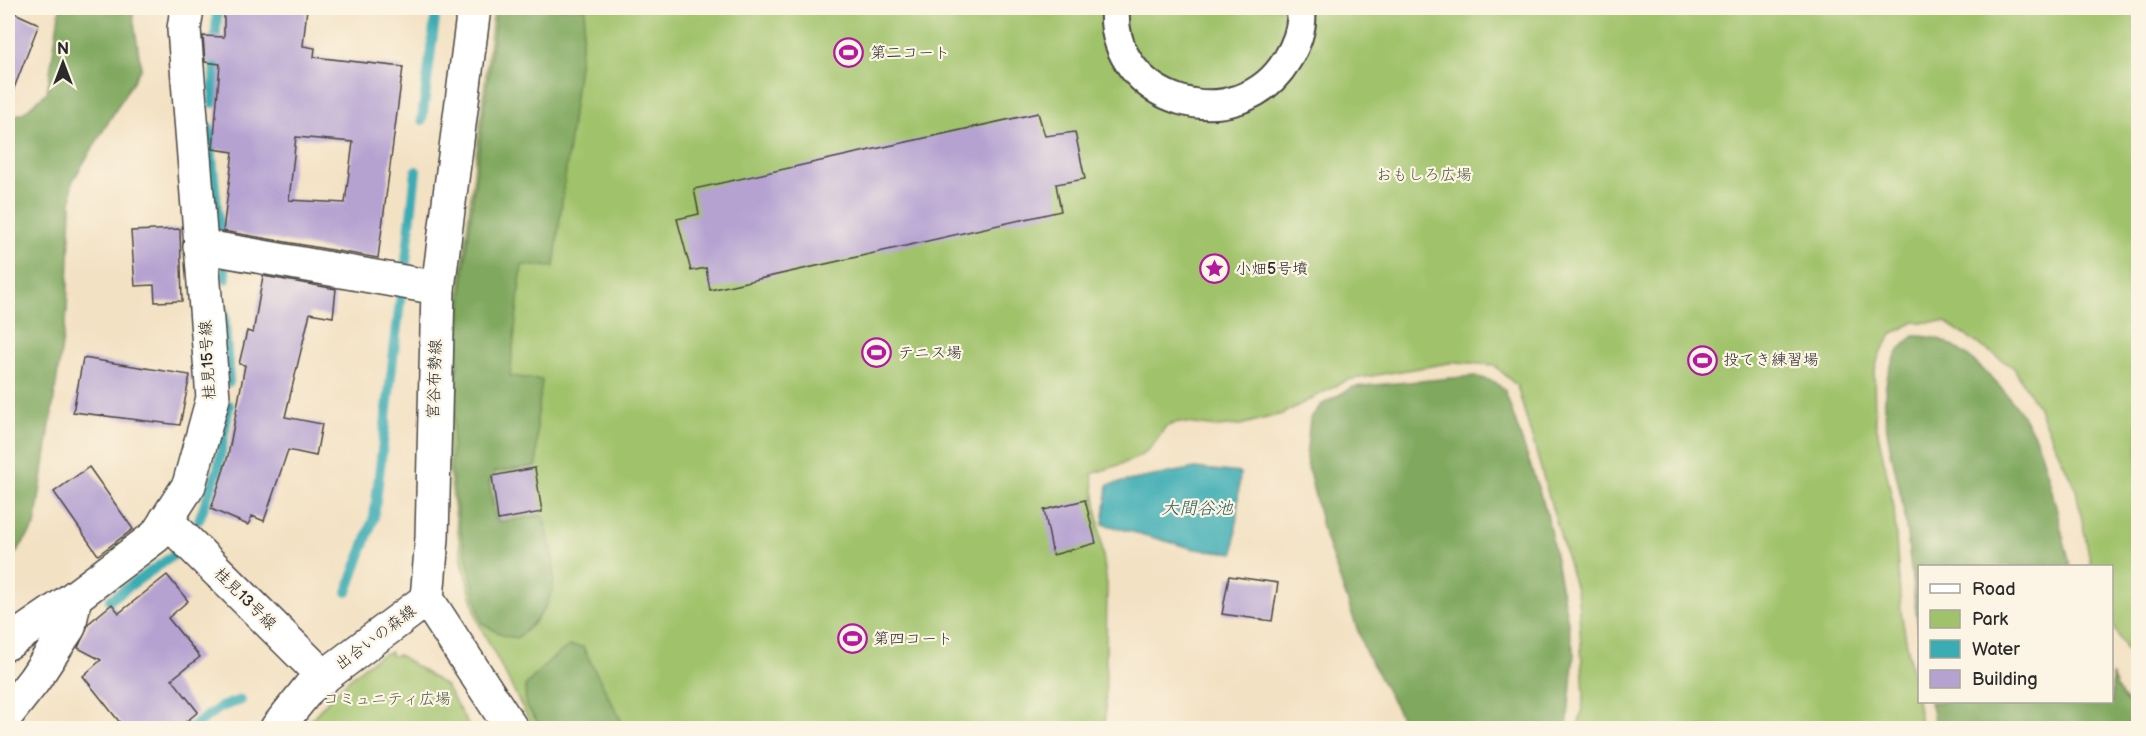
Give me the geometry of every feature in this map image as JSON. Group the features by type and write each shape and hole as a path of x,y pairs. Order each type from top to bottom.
{"street":[{"name":"桂見15号線","path":"8,643 75,597 156,536 189,485 213,398 184,29 187,8"},
{"name":"宮谷布勢線","path":"427,599 432,538 438,288 474,8"},
{"path":"1115,8 1114,20 1122,50 1140,76 1165,95 1194,104 1226,104 1255,93 1279,73 1295,46 1302,16 1301,8"},
{"path":"200,246 438,288"},
{"name":"桂見13号線","path":"166,520 324,677"},
{"path":"8,713 34,680 69,627 75,597"},
{"path":"427,599 511,729"},
{"name":"出合いの森線","path":"277,729 309,688 427,599"}],"green space":[{"path":"60,8 132,9 141,68 72,182 67,311 35,526 8,564 8,117 23,113 47,92"},
{"name":"おもしろ広場","path":"494,8 2138,8 2138,671 2113,627 2113,565 2091,565 2076,490 2037,406 2014,368 1945,322 1915,322 1893,333 1879,355 1874,373 1875,419 1894,507 1901,612 1922,728 1578,728 1584,697 1578,597 1517,386 1494,365 1455,362 1347,380 1282,414 1240,425 1217,427 1178,422 1165,427 1151,447 1135,459 1092,474 1107,585 1105,728 533,728 478,622 463,565 448,466 449,393"},
{"path":"497,8 586,8 554,267 522,265 510,376 542,380 537,419 537,466 494,472 489,483 496,519 501,522 543,515 552,552 554,582 550,596 544,610 517,638 504,636 482,623 460,528 451,467 464,272"},
{"path":"1914,336 1941,340 1970,358 2012,401 2033,432 2039,447 2071,565 1918,565 1918,626 1904,512 1886,419 1885,395 1889,372 1898,352"},
{"path":"1475,376 1495,382 1505,391 1547,514 1574,653 1567,728 1407,728 1365,651 1323,531 1306,458 1310,419 1321,405 1353,387"},
{"path":"569,646 583,647 625,728 542,728 526,706 525,686 550,660"},
{"name":"コミュニティ広場","path":"391,652 391,656 399,655 446,686 470,728 303,728 356,673 380,656"},
{"path":"2113,677 2121,696 2138,713 2138,728 1936,728 1930,703 2113,703"}],"water":[{"name":"大間谷池","path":"1195,468 1240,473 1234,553 1195,549 1103,524 1108,485"}],"building":[{"path":"224,8 307,8 303,46 315,48 314,57 403,67 378,258 223,231 233,152 213,149 220,64 205,62 203,36 224,37","holes":["296,137 353,142 345,203 289,200"]},
{"path":"8,10 39,24 9,101 8,101"},
{"path":"1038,113 1045,136 1075,132 1085,179 1056,184 1061,211 710,290 706,268 691,271 677,219 699,214 694,189"},
{"path":"180,229 182,301 155,302 154,285 135,286 131,231"},
{"path":"263,276 336,289 333,317 310,313 285,417 322,424 316,456 288,450 264,521 252,516 248,525 211,509 228,456 245,365 239,364 247,331 253,333"},
{"path":"83,358 190,375 180,425 73,412"},
{"path":"89,467 133,529 98,555 54,492"},
{"path":"535,468 542,512 498,520 492,476"},
{"path":"1085,500 1096,543 1053,555 1044,510"},
{"path":"167,575 188,601 168,618 200,657 172,679 198,712 177,729 125,729 83,676 101,660 78,648 89,623 112,604 119,613"},
{"path":"1229,576 1278,583 1272,621 1222,614"}],"waterway":[{"path":"213,103 217,8"},
{"path":"422,120 435,19"},
{"path":"209,128 219,230"},
{"path":"405,270 416,171"},
{"path":"223,258 226,279"},
{"path":"347,592 374,517 402,285"},
{"path":"224,310 229,382"},
{"path":"199,520 218,469 229,405"},
{"path":"110,600 174,555"},
{"path":"190,728 221,707 241,700"}],"place":[{"name":"第二コート","path":"849,53"},
{"name":"小畑5号墳","path":"1214,269"},
{"name":"テニス場","path":"877,353"},
{"name":"投てき練習場","path":"1702,360"},
{"name":"第四コート","path":"852,639"}]}
